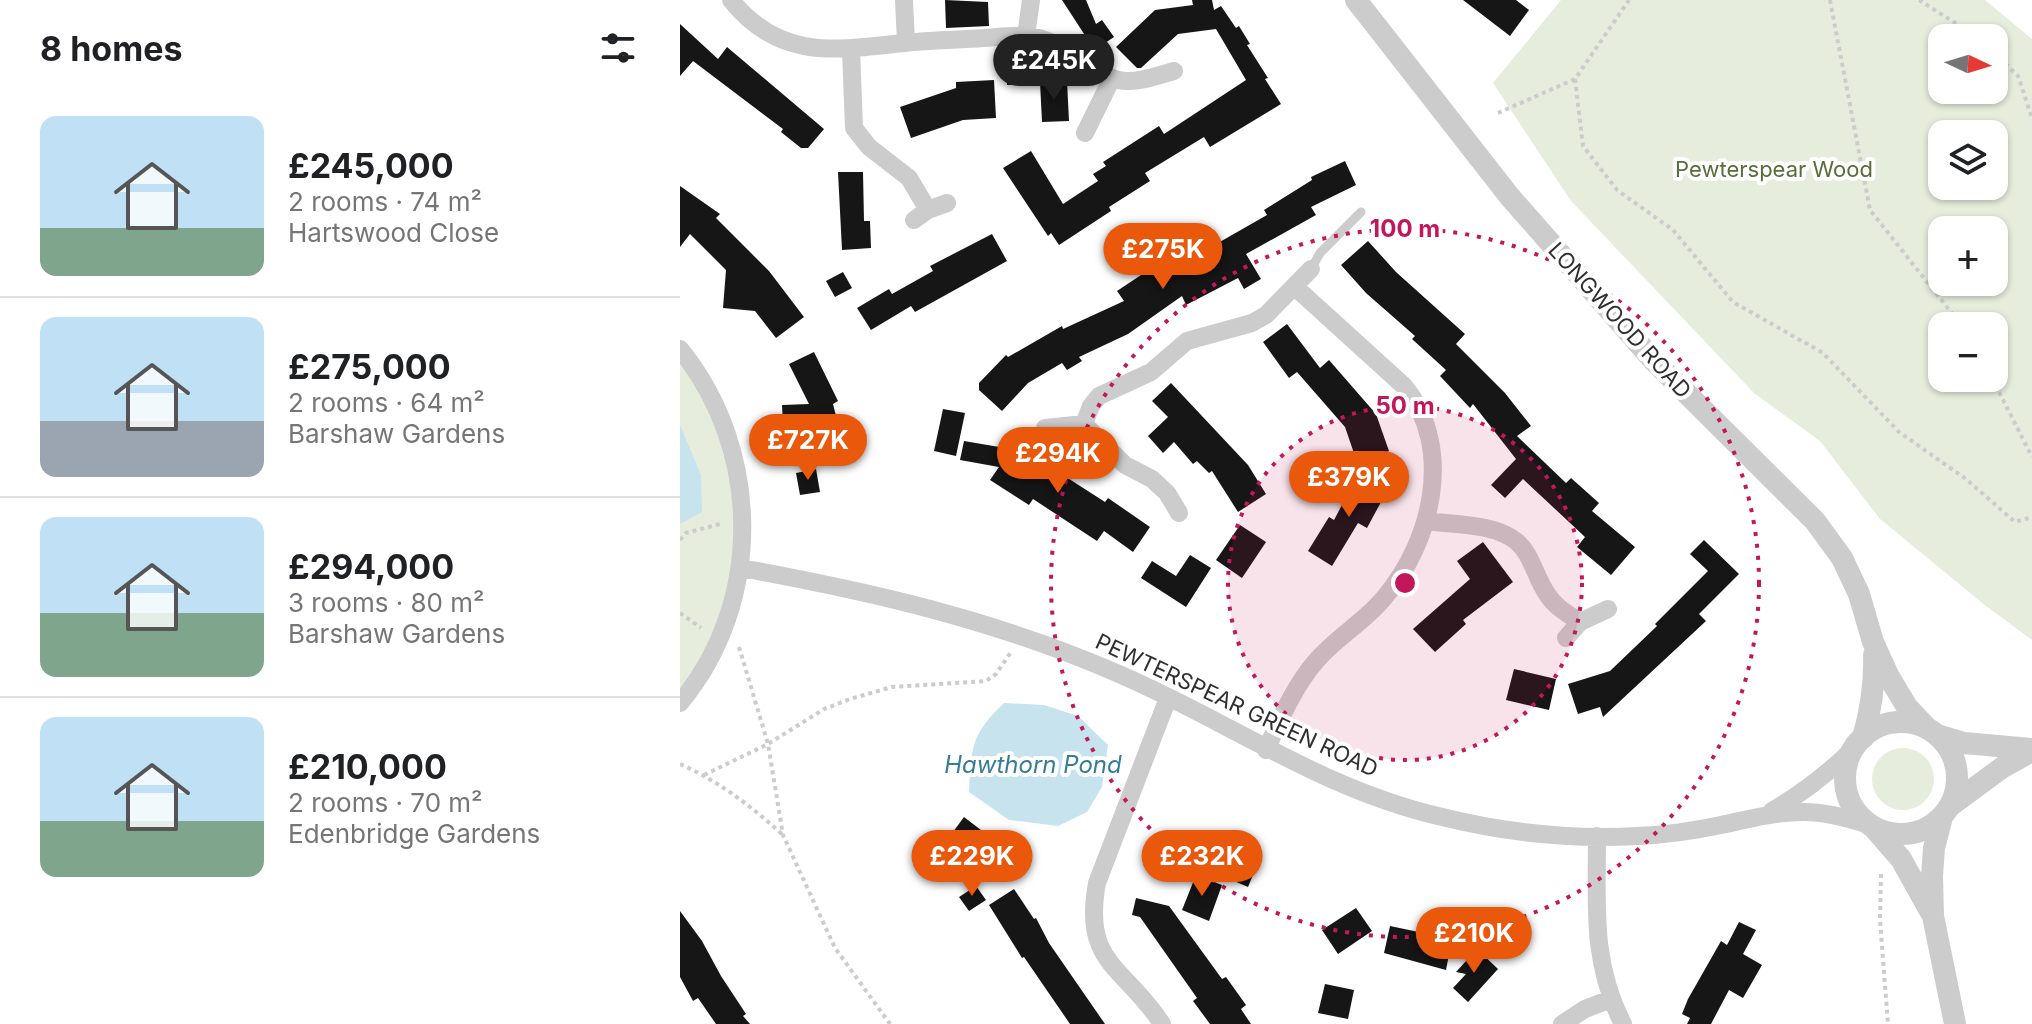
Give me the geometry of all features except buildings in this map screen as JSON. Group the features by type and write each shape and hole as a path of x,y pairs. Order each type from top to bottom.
{"street":[{"path":"731,0 758,27 785,41 825,49 851,50 906,43 1026,36 1058,45 1112,78 1126,82 1174,71"},
{"path":"904,0 906,43"},
{"path":"1026,36 1031,0"},
{"name":"LONGWOOD ROAD","path":"1356,0 1510,197 1614,317 1815,521 1842,558 1859,594 1873,642 1889,677 1907,707 1932,732"},
{"path":"851,50 854,128 869,147 909,178 921,215 947,203"},
{"path":"1085,133 1112,78"},
{"path":"1084,424 1099,396 1151,372 1187,341 1252,323 1266,315 1311,269"},
{"path":"1266,750 1291,696 1317,659 1361,621 1397,583 1418,544 1426,521 1433,473 1427,426 1417,401 1295,287"},
{"path":"680,349 708,389 732,446 743,521 741,568 719,637 697,680 680,703"},
{"path":"1045,428 1084,424"},
{"path":"1084,424 1125,465 1152,479 1167,493 1179,516"},
{"path":"1426,521 1486,529 1514,540 1524,550 1548,597 1580,622"},
{"name":"PEWTERSPEAR GREEN ROAD","path":"741,568 848,587 932,608 1023,637 1122,675 1336,783 1392,804 1440,817 1497,828 1597,836 1683,832 1766,814 1822,813 1839,815 1871,826"},
{"path":"1566,638 1580,622 1608,609"},
{"name":"LONGWOOD ROAD","path":"1859,742 1871,711 1875,679 1873,642"},
{"path":"1162,1024 1139,992 1111,966 1101,951 1095,934 1094,899 1097,883 1168,698"},
{"path":"1933,916 1901,859 1858,814 1849,797 1845,777 1849,758 1859,742 1877,728 1893,723 1911,723 1964,743 2032,750"},
{"path":"1932,732 1946,744 1958,775 1956,792 1934,848 1932,876 1933,916 1955,1024"},
{"name":"PEWTERSPEAR GREEN ROAD","path":"1766,814 1829,774 1859,742"},
{"path":"1871,826 1900,835 1917,832 2003,767 2032,750"},
{"path":"1597,836 1601,967 1623,1024"},
{"path":"1562,1024 1585,1009 1611,999"}],"lane":[{"path":"1311,269 1320,253 1361,212"}],"path":[{"path":"1498,113 1575,79 1629,0"},
{"path":"1830,0 1870,210 1951,312"},
{"path":"1919,0 1957,24"},
{"path":"2008,66 2018,76 2032,118"},
{"path":"1575,79 1583,146 1617,190 1673,230 1733,302 1823,353 1899,432 1966,479 2015,522 2032,517"},
{"path":"1999,392 2032,457"},
{"path":"680,540 686,533 725,523"},
{"path":"680,613 703,630"},
{"path":"704,775 768,744 824,709 864,694 905,685 986,681 996,674 1023,637"},
{"path":"739,647 768,744 783,835 835,948 890,1024"},
{"path":"680,764 704,775 746,802 783,835"},
{"path":"1881,874 1880,920 1888,1024"}],"green space":[{"name":"Pewterspear Wood","path":"1561,0 1985,0 2032,39 2032,640 1880,519 1820,441 1754,393 1571,201 1493,83"},
{"path":"680,355 709,400 739,495 742,569 680,703"},
{"path":"1903,748 1915,750 1925,757 1932,767 1932,791 1925,801 1915,808 1903,810 1891,808 1881,801 1874,791 1872,779 1874,767 1881,757 1891,750"}],"water":[{"path":"680,425 701,475 702,512 680,524"},
{"name":"Hawthorn Pond","path":"1004,703 1044,705 1078,716 1108,745 1102,787 1087,812 1058,826 1009,820 969,792 975,743 985,724"}]}
